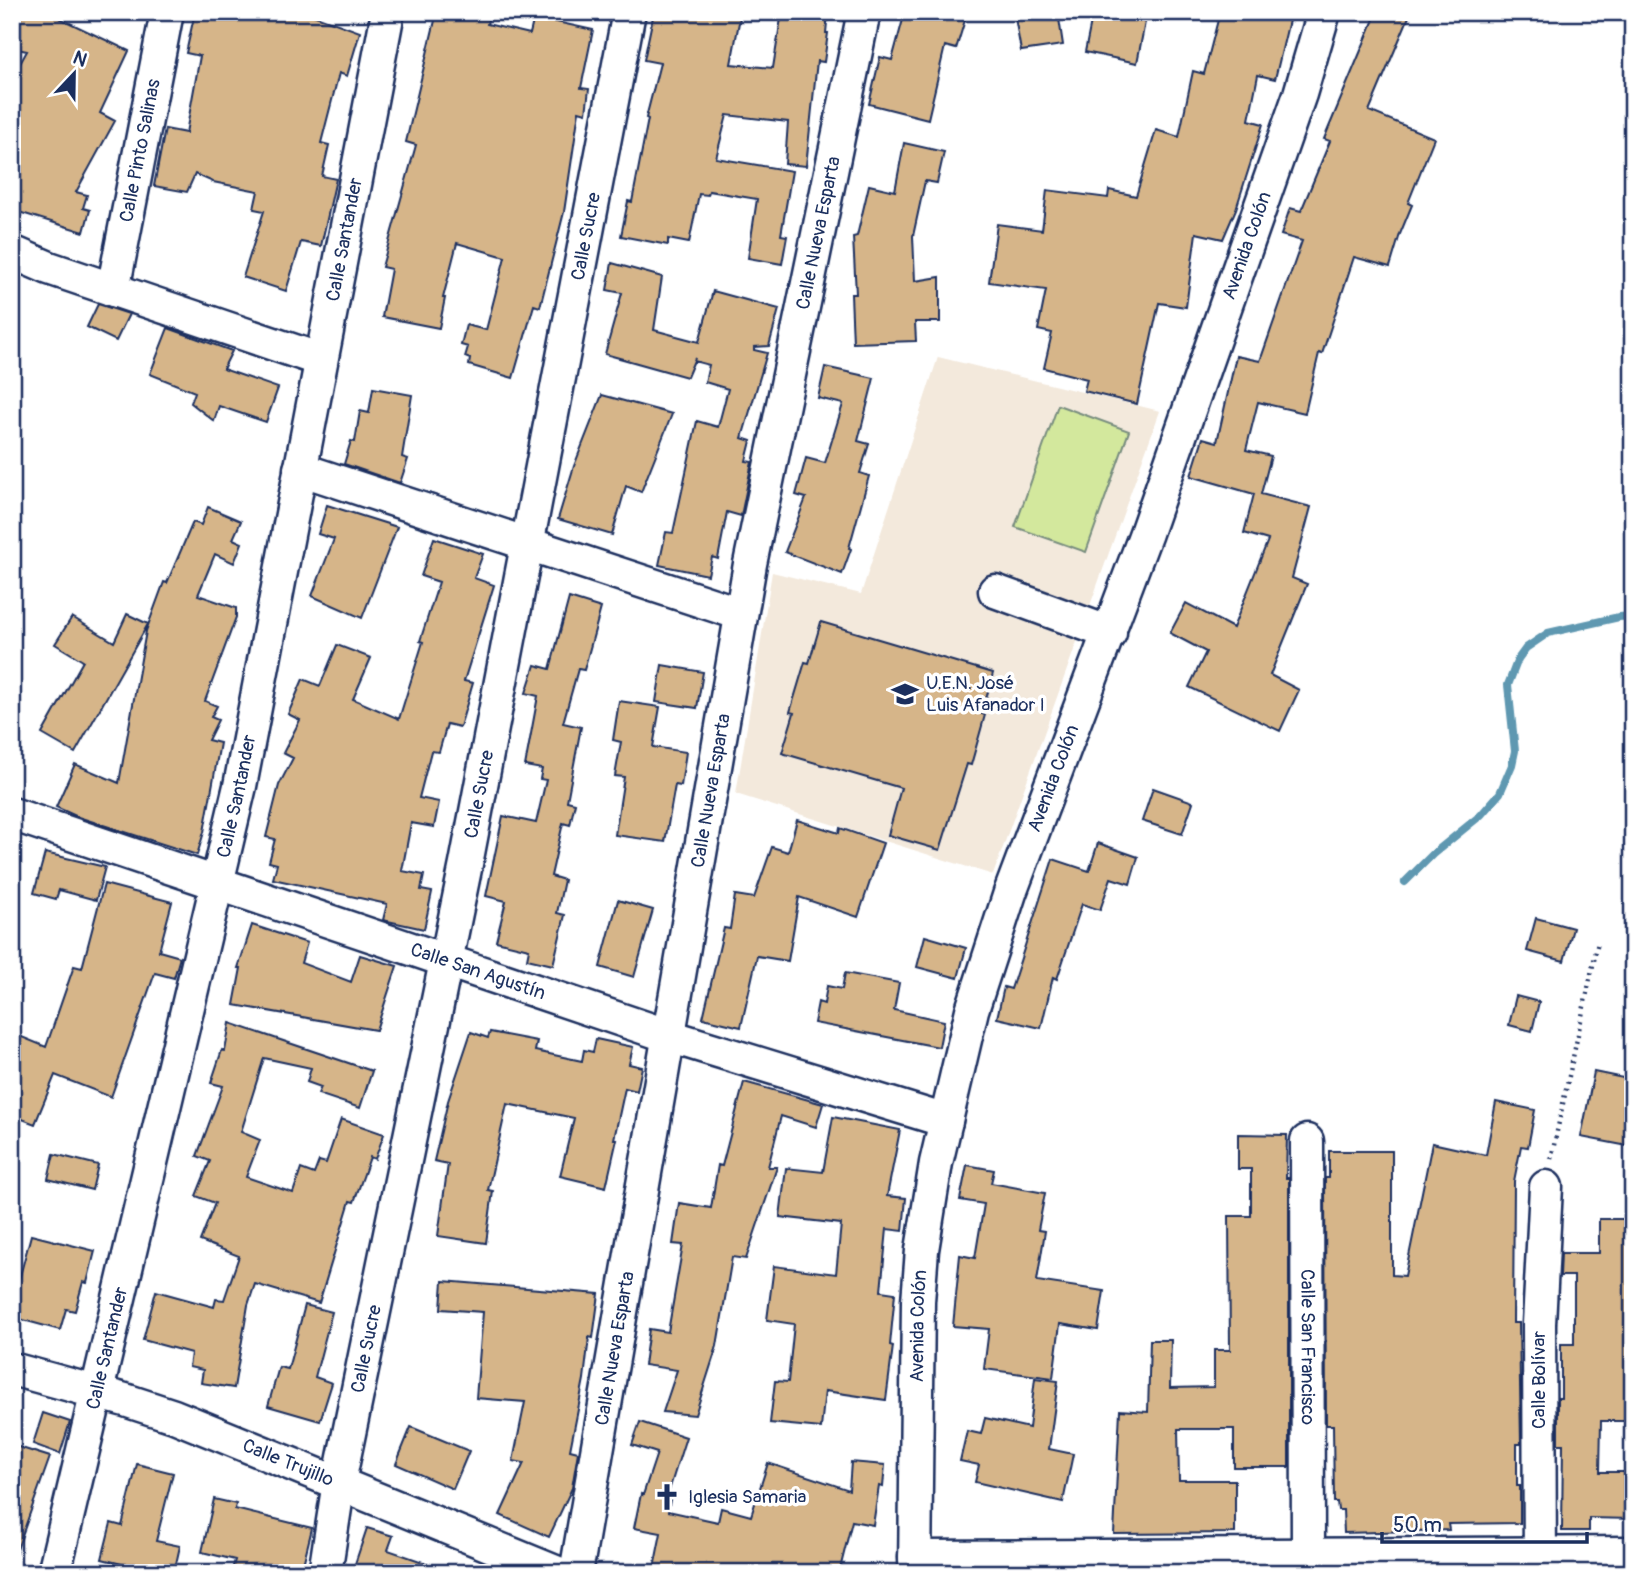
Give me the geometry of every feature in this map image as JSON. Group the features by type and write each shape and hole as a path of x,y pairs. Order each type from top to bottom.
{"street":[{"name":"Calle Pinto Salinas","path":"113,290 167,12"},
{"name":"Calle Santander","path":"54,1573 240,786 388,12"},
{"name":"Calle Sucre","path":"325,1573 339,1482 446,961 629,12"},
{"name":"Calle Nueva Esparta","path":"576,1573 741,614 864,12"},
{"name":"Avenida Colón","path":"915,1565 918,1301 922,1250 936,1163 972,1010 990,949 1110,633 1300,94 1324,12"},
{"path":"12,252 49,268 321,360"},
{"path":"300,469 741,614"},
{"path":"995,591 1110,633"},
{"name":"Calle San Agustín","path":"12,814 669,1035 946,1121"},
{"name":"Calle San Francisco","path":"1307,1142 1308,1555"},
{"name":"Calle Bolívar","path":"1541,1563 1539,1324 1546,1187"},
{"path":"12,1396 25,1373"},
{"name":"Calle Trujillo","path":"25,1373 174,1416 558,1573"},
{"path":"915,1565 1237,1564 1308,1555 1541,1563 1633,1553"}],"path":[{"path":"1546,1187 1598,942"}],"shaded area":[{"name":"U.E.N. José Luis Afanador I","path":"938,357 1160,411 993,875 736,794 772,572 861,594"}],"green space":[{"path":"1058,405 1129,431 1086,552 1015,527"}],"building":[{"path":"12,12 47,12 129,51 100,113 115,121 76,192 87,195 83,208 90,210 84,232 12,210 12,78 27,51 12,48"},
{"path":"195,12 305,12 360,32 347,76 339,73 321,143 329,145 322,176 336,179 321,246 301,242 286,291 243,277 264,211 254,209 258,191 213,182 195,174 187,192 154,186 165,129 186,133 200,56 186,53"},
{"path":"437,12 490,12 487,24 530,34 534,17 593,30 581,88 589,89 586,113 579,111 564,212 540,307 534,305 513,378 469,365 470,359 465,357 468,347 461,345 466,325 486,330 505,257 457,243 443,298 439,328 382,317 391,269 382,267 416,145 406,142"},
{"path":"654,12 741,12 731,64 773,68 782,12 828,12 824,62 817,61 806,166 785,164 788,122 727,115 716,158 792,171 781,235 787,236 782,264 748,258 757,199 709,191 708,195 699,194 689,243 668,239 668,245 621,236 628,201 632,202 648,119 646,118 660,63 644,60"},
{"path":"905,12 938,12 965,20 956,49 945,46 928,119 869,104 880,57 892,60"},
{"path":"1014,12 1058,12 1063,45 1021,51"},
{"path":"1093,12 1147,12 1137,63 1085,52"},
{"path":"1220,12 1291,12 1275,79 1258,75 1249,120 1263,124 1236,209 1223,239 1196,233 1186,307 1159,303 1137,404 1084,391 1087,379 1044,368 1052,333 1038,330 1046,290 989,282 997,224 1042,230 1047,190 1108,198 1109,190 1136,196 1156,130 1179,137 1193,71 1204,74"},
{"path":"1377,12 1411,12 1369,111 1434,138 1408,203 1412,205 1390,267 1354,257 1322,354 1319,353 1305,413 1258,402 1246,450 1271,456 1261,494 1311,507 1292,578 1307,584 1270,675 1299,690 1280,731 1189,687 1206,652 1170,633 1186,603 1233,628 1268,540 1244,533 1254,494 1191,476 1203,438 1217,442 1236,356 1260,361 1302,241 1281,235 1290,208 1301,211 1330,141 1324,139"},
{"path":"904,143 944,152 937,183 925,181 913,236 915,281 940,277 940,322 915,322 916,341 853,343 851,294 856,294 853,237 857,236 869,185 895,191"},
{"path":"612,263 662,277 654,330 699,342 713,291 779,309 769,346 754,347 754,350 767,353 742,438 751,441 746,461 752,462 741,516 727,512 718,559 712,557 708,575 659,565 666,532 673,533 697,421 718,427 728,389 705,382 709,365 694,361 695,358 687,377 605,354 622,293 607,290"},
{"path":"98,304 129,314 116,341 87,327"},
{"path":"168,328 232,351 223,369 278,388 266,422 219,406 214,421 191,403 195,392 150,374"},
{"path":"825,367 874,378 858,441 869,444 860,473 869,476 842,574 785,552 806,498 796,495 806,458 825,463 843,404 818,398"},
{"path":"373,388 412,395 402,457 408,459 400,483 344,464 351,441 355,442 360,411 369,413"},
{"path":"602,395 672,414 641,492 626,486 612,535 558,519 574,466"},
{"path":"327,505 397,527 362,618 312,596 334,539 318,534"},
{"path":"208,507 241,521 233,539 242,543 234,563 215,554 198,595 236,608 236,617 205,701 217,706 211,717 218,720 208,740 220,743 204,832 197,855 78,817 56,807 75,764 119,783 146,631 164,582 167,583 193,522 201,525"},
{"path":"434,538 483,554 474,578 494,585 464,681 473,683 460,727 447,724 439,752 431,751 419,798 439,802 434,827 411,823 402,871 424,875 421,890 432,892 424,929 383,920 387,904 273,879 277,864 269,862 275,839 266,837 279,785 293,758 283,753 300,720 288,714 303,679 320,686 337,645 371,658 353,699 399,719 439,582 421,576"},
{"path":"569,598 601,608 584,670 578,669 563,723 581,727 567,801 575,803 570,825 563,823 551,876 564,880 557,913 565,915 553,965 527,959 529,949 496,941 506,901 486,896 503,816 536,823 546,780 540,779 542,769 525,766 538,696 526,693 535,665 550,669"},
{"path":"127,614 148,624 75,753 42,734 83,661 55,644 72,617 114,642"},
{"path":"821,622 993,673 971,765 967,764 940,850 888,835 901,788 782,753 794,713 790,712 805,662 809,663"},
{"path":"662,665 703,672 697,708 656,702"},
{"path":"619,701 660,707 653,747 686,752 681,786 675,785 665,842 615,835 624,777 615,776 621,742 613,740"},
{"path":"1153,788 1193,802 1182,834 1142,821"},
{"path":"797,820 839,833 840,828 883,843 858,917 799,897 788,961 757,956 741,1027 703,1018 724,928 730,929 735,895 754,898 772,847 788,852"},
{"path":"1098,843 1138,857 1130,884 1111,878 1100,910 1082,904 1057,979 1053,977 1041,1028 997,1018 1004,987 1011,989 1053,859 1089,871"},
{"path":"45,853 105,867 96,900 59,890 56,899 34,893"},
{"path":"104,884 172,902 159,951 180,957 174,978 155,973 111,1097 55,1075 35,1124 12,1115 12,1047 17,1035 46,1047 74,966 82,968"},
{"path":"618,900 653,910 634,977 600,967"},
{"path":"1536,918 1573,928 1564,961 1527,951"},
{"path":"252,925 307,943 301,963 351,982 360,955 397,966 376,1030 234,1005 241,968 238,968"},
{"path":"925,936 966,948 958,978 917,967"},
{"path":"845,973 899,983 894,1010 944,1021 939,1047 814,1023 818,1002 824,1004 827,986 842,989"},
{"path":"1516,996 1539,1002 1532,1031 1509,1025"},
{"path":"230,1023 372,1071 360,1108 318,1094 321,1087 307,1082 311,1068 264,1058 241,1132 260,1140 246,1177 293,1193 301,1169 314,1174 319,1161 326,1163 341,1119 384,1134 375,1159 370,1157 354,1202 350,1201 319,1303 255,1284 248,1305 234,1388 201,1383 203,1370 189,1367 191,1353 143,1340 156,1291 214,1307 216,1299 224,1300 239,1256 200,1241 215,1203 196,1196 210,1161 197,1156 223,1086 211,1083 222,1050 225,1051"},
{"path":"471,1032 488,1038 490,1032 537,1041 535,1051 582,1061 584,1050 593,1052 596,1039 633,1047 629,1064 642,1067 637,1091 625,1088 606,1187 560,1176 574,1118 507,1104 488,1190 493,1191 486,1243 438,1236 448,1164 434,1161 448,1101"},
{"path":"1594,1072 1633,1080 1627,1123 1633,1124 1633,1147 1581,1137"},
{"path":"744,1082 823,1104 816,1127 781,1116 768,1167 777,1167 746,1259 732,1257 717,1346 695,1415 663,1412 677,1370 644,1365 649,1329 668,1332 683,1245 673,1244 679,1203 711,1208 718,1165 722,1166"},
{"path":"1496,1102 1535,1110 1528,1147 1521,1146 1514,1181 1513,1323 1519,1323 1521,1444 1517,1444 1517,1486 1520,1486 1520,1523 1448,1524 1449,1530 1344,1533 1343,1510 1338,1510 1337,1502 1334,1502 1333,1425 1326,1425 1325,1178 1329,1178 1329,1151 1392,1151 1392,1275 1405,1276 1432,1143 1486,1155"},
{"path":"833,1117 900,1130 887,1196 906,1198 903,1231 887,1229 881,1291 895,1293 890,1345 893,1346 886,1400 825,1391 821,1428 770,1423 775,1381 788,1382 794,1324 767,1320 774,1266 836,1274 841,1224 780,1217 786,1168 823,1172"},
{"path":"1238,1134 1287,1135 1289,1467 1234,1467 1234,1429 1178,1429 1179,1480 1235,1480 1235,1533 1114,1534 1120,1410 1148,1412 1150,1340 1171,1340 1170,1388 1214,1387 1214,1350 1230,1350 1229,1216 1251,1216 1251,1169 1238,1169"},
{"path":"54,1154 98,1165 92,1190 48,1179"},
{"path":"967,1165 994,1170 991,1183 1045,1193 1038,1230 1045,1231 1037,1281 1104,1291 1098,1330 1060,1324 1053,1378 984,1369 989,1329 953,1326 960,1255 975,1258 984,1204 960,1200"},
{"path":"1599,1219 1633,1219 1633,1421 1601,1421 1600,1472 1633,1472 1633,1519 1589,1518 1589,1531 1562,1531 1563,1444 1558,1444 1558,1398 1561,1398 1561,1344 1574,1344 1574,1276 1560,1276 1561,1253 1599,1253"},
{"path":"31,1235 95,1251 87,1283 83,1282 75,1311 66,1309 60,1330 12,1317 12,1286 17,1287"},
{"path":"443,1281 599,1294 593,1338 589,1337 570,1450 578,1452 572,1488 549,1537 500,1515 524,1463 513,1461 525,1402 476,1398 483,1312 441,1309"},
{"path":"305,1305 332,1312 315,1377 332,1383 320,1421 268,1406 279,1367 288,1369"},
{"path":"1035,1378 1058,1381 1049,1449 1073,1454 1063,1502 975,1482 979,1465 960,1461 967,1431 981,1434 985,1418 1029,1428"},
{"path":"43,1413 70,1422 60,1454 33,1444"},
{"path":"640,1422 686,1437 666,1500 670,1500 668,1511 718,1522 721,1508 751,1516 768,1463 849,1490 851,1462 885,1465 883,1487 879,1486 873,1525 852,1521 839,1573 759,1573 740,1568 738,1573 673,1573 654,1568 661,1533 634,1528 641,1494 643,1495 657,1453 632,1445"},
{"path":"411,1427 469,1451 453,1489 396,1464"},
{"path":"12,1445 50,1457 14,1558 12,1558"},
{"path":"137,1464 173,1473 156,1541 180,1546 174,1573 157,1573 102,1559 111,1523 122,1526"},
{"path":"214,1499 236,1504 235,1509 312,1528 301,1573 231,1573 235,1560 202,1552"},
{"path":"367,1528 393,1536 388,1550 443,1569 442,1573 352,1573"}],"waterway":[{"path":"1405,882 1433,854 1481,815 1500,793 1515,751 1508,685 1518,659 1526,648 1548,633 1633,616"}],"place":[{"name":"U.E.N. José Luis Afanador I","path":"905,694"},
{"name":"Iglesia Samaria","path":"667,1497"}]}
